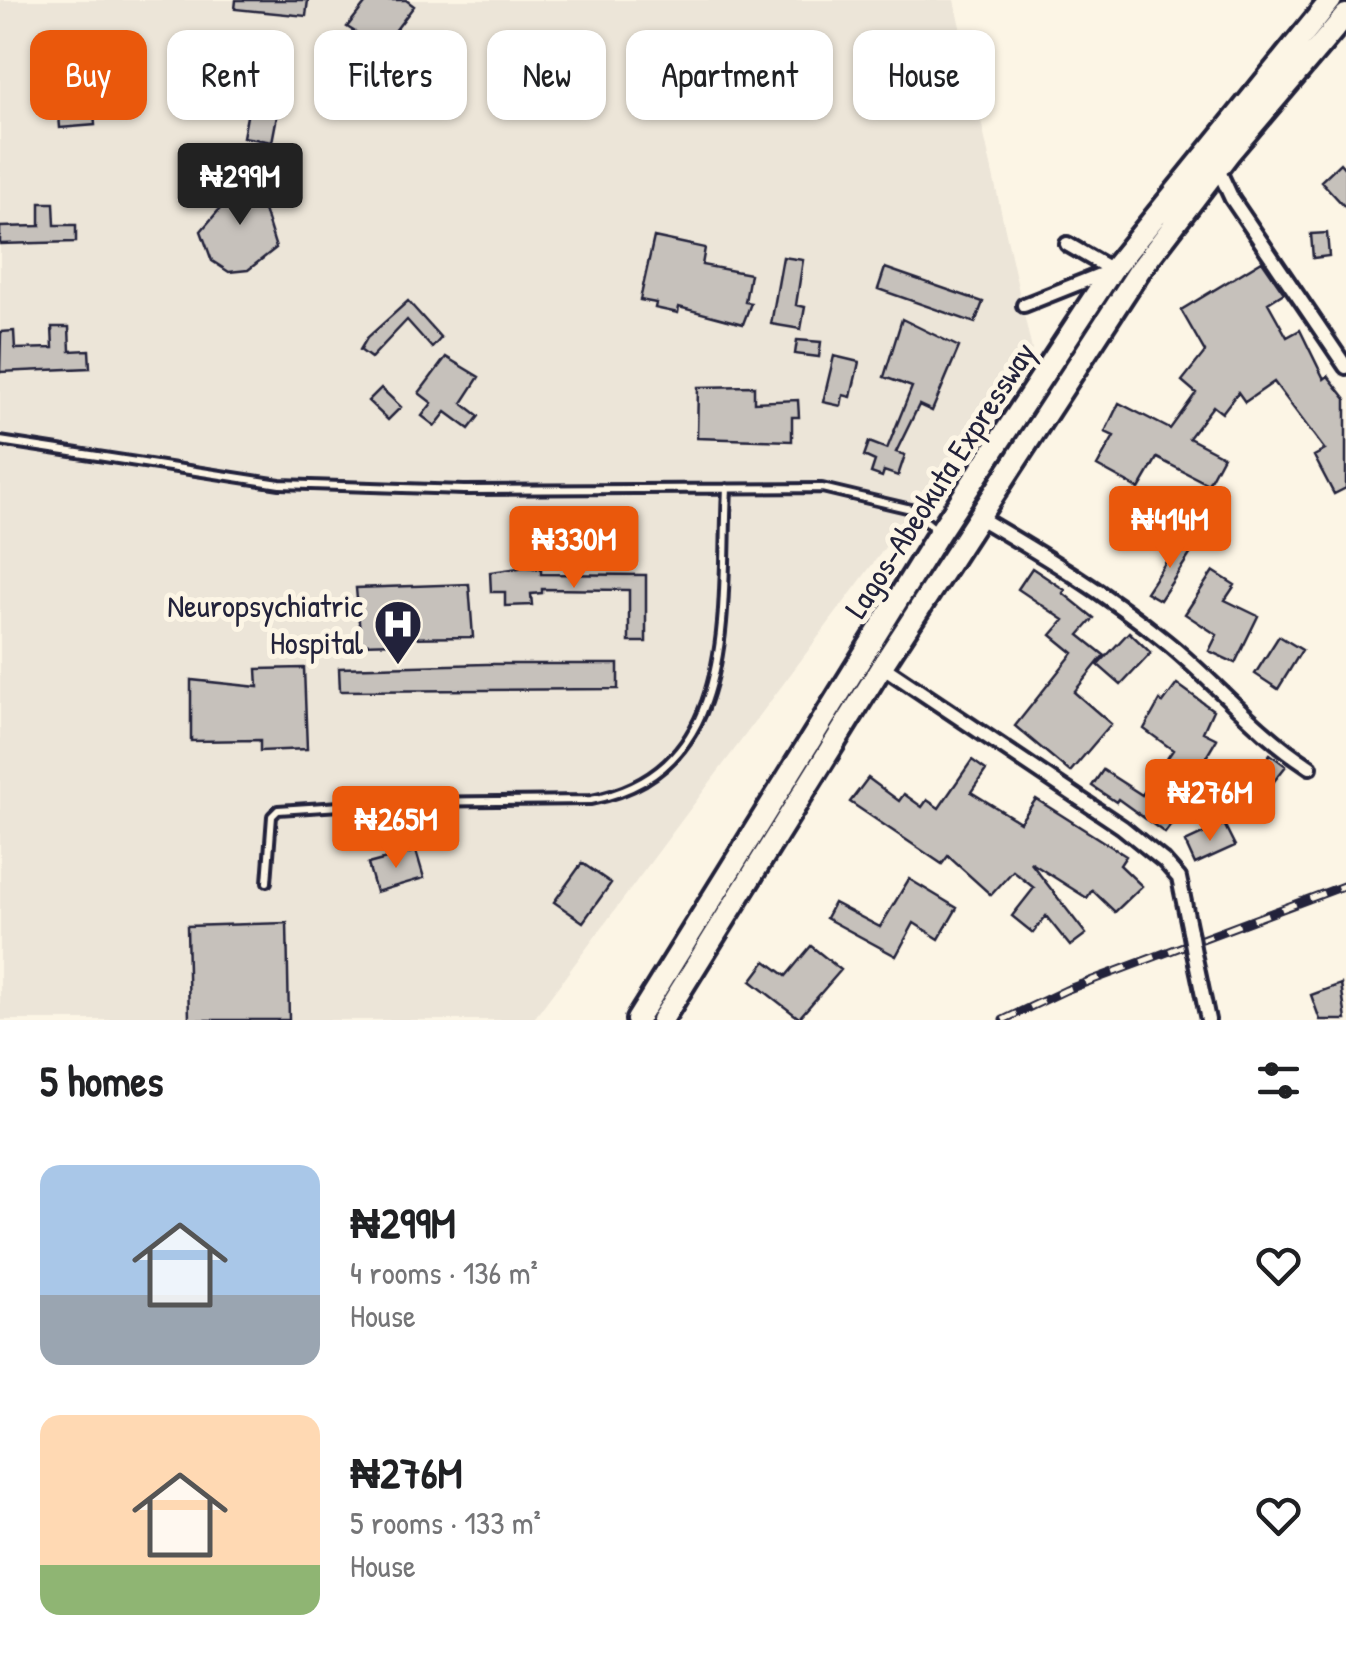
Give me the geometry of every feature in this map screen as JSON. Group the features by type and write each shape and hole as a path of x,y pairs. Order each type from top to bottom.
{"highway":[{"name":"Lagos-Abeokuta Expressway","path":"637,1020 939,532 1112,270 1331,0"},
{"name":"Lagos-Abeokuta Expressway","path":"662,1020 882,666 1139,271 1218,168 1346,15"}],"street":[{"path":"1218,168 1232,199 1346,366"},
{"path":"1068,244 1112,270"},
{"path":"1024,306 1112,270"},
{"path":"978,517 1110,598 1167,643 1268,740 1310,767"},
{"path":"882,666 1122,827 1164,861 1179,878 1208,1020"}],"lane":[{"path":"0,441 280,484 464,490 822,488 910,509 939,532"},
{"path":"266,882 272,816 278,810 403,802 591,800 619,794 651,778 675,758 697,729 714,678 727,488"}],"shaded area":[{"name":"Neuropsychiatric Hospital","path":"0,0 954,0 961,30 853,30 853,120 981,120 1032,350 533,1020 0,1020"}],"building":[{"path":"236,0 308,0 306,16 235,9"},
{"path":"368,0 406,0 414,6 396,30 347,27"},
{"path":"59,120 95,120 95,125 60,128"},
{"path":"246,120 276,120 272,142 243,137"},
{"path":"1340,163 1346,170 1346,208 1321,181"},
{"path":"230,171 238,192 259,194 273,182 281,192 264,210 276,248 248,270 229,272 212,261 201,231 224,204 220,176"},
{"path":"40,203 54,203 55,225 76,225 76,242 0,244 0,227 40,226"},
{"path":"1327,233 1329,256 1313,258 1311,234"},
{"path":"654,237 705,248 702,265 750,274 745,302 751,303 743,324 679,307 678,313 655,308 656,303 640,300"},
{"path":"783,257 803,260 796,305 805,307 801,329 771,324"},
{"path":"1262,261 1284,293 1268,303 1287,337 1300,330 1324,379 1328,376 1346,399 1346,488 1334,494 1314,456 1325,450 1274,382 1245,402 1238,392 1222,413 1213,406 1189,438 1223,456 1208,484 1157,458 1139,489 1097,466 1114,436 1105,432 1119,403 1170,429 1196,393 1182,381 1205,352 1181,310"},
{"path":"885,268 983,302 975,323 878,289"},
{"path":"408,301 441,338 432,348 407,320 371,358 360,350 367,338"},
{"path":"902,319 959,347 932,411 919,405 896,452 905,455 898,476 884,471 882,477 871,473 875,461 864,456 869,442 887,449 912,387 884,377"},
{"path":"52,327 69,327 70,351 89,350 90,368 0,372 1,332 14,331 15,349 53,348"},
{"path":"797,340 821,342 819,357 795,354"},
{"path":"834,356 859,362 851,397 843,395 841,406 823,402"},
{"path":"446,357 479,377 462,403 479,416 469,429 446,412 435,426 422,416 432,403 419,393"},
{"path":"754,386 754,402 798,400 799,417 792,417 792,441 697,438 698,387"},
{"path":"381,388 401,407 388,420 368,401"},
{"path":"1179,542 1193,550 1160,600 1146,592"},
{"path":"1032,568 1065,590 1063,593 1094,618 1079,635 1104,655 1074,692 1111,724 1070,772 1015,726 1073,653 1051,635 1064,620 1018,589"},
{"path":"541,569 541,574 646,575 646,642 629,642 629,590 542,589 542,593 531,594 532,605 505,606 505,592 491,592 490,572"},
{"path":"1213,571 1235,585 1225,600 1258,616 1235,663 1209,651 1217,635 1185,614"},
{"path":"469,584 473,637 398,638 398,643 361,644 356,588"},
{"path":"1129,632 1151,653 1121,685 1098,665"},
{"path":"1279,636 1302,650 1278,689 1255,674"},
{"path":"618,664 618,689 340,691 339,668"},
{"path":"304,668 307,749 260,751 260,740 191,741 191,680 258,687 257,669"},
{"path":"1177,684 1213,710 1203,732 1217,739 1190,784 1194,786 1183,801 1186,804 1165,833 1118,799 1116,802 1092,786 1103,770 1142,795 1173,750 1144,729 1160,700 1163,703"},
{"path":"1270,754 1286,766 1256,804 1240,792"},
{"path":"972,760 986,770 971,792 1020,822 1036,799 1126,856 1120,865 1142,886 1115,912 1092,890 1087,898 1030,862 1086,934 1070,946 1046,916 1033,933 1012,916 1034,888 1013,871 991,895 948,856 942,864 850,802 868,778 899,801 904,794 922,807 927,800 939,808"},
{"path":"1224,824 1235,846 1195,864 1185,842"},
{"path":"416,851 424,878 376,892 368,864"},
{"path":"582,863 611,883 583,922 554,902"},
{"path":"909,879 957,908 939,939 914,923 896,956 826,918 834,903 880,927"},
{"path":"287,923 289,1020 189,1020 187,926"},
{"path":"811,946 841,970 799,1018 751,981 766,961 786,976"},
{"path":"1341,984 1346,1020 1320,1020 1311,995"}],"railway":[{"path":"1003,1020 1066,990 1346,885"}],"place":[{"name":"Neuropsychiatric Hospital","path":"398,666"}]}
